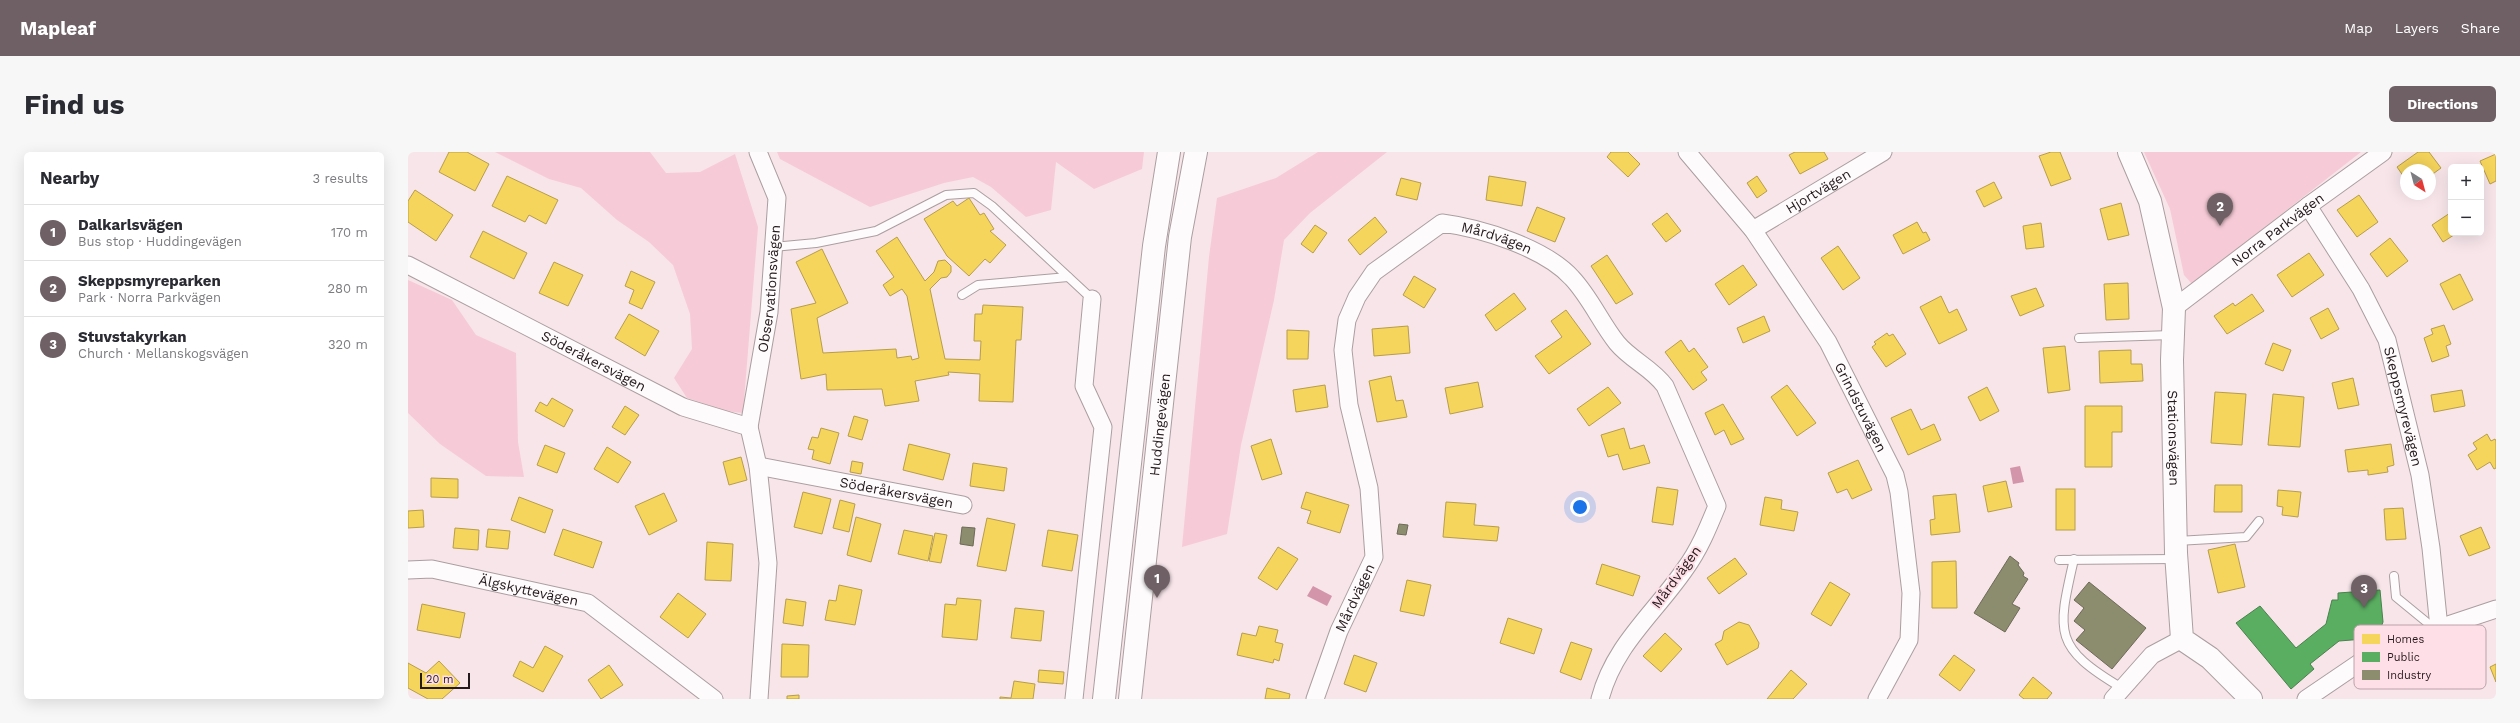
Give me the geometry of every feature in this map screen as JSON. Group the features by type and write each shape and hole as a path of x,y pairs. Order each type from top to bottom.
{"main road":[{"name":"Huddingevägen","path":"1104,699 1154,246 1169,152"},
{"name":"Huddingevägen","path":"1130,699 1180,237 1196,152"},
{"name":"Stationsvägen","path":"2128,152 2150,201 2174,308 2173,335 2176,550 2182,639"},
{"path":"2182,639 2210,658 2251,699"}],"street":[{"name":"Observationsvägen","path":"749,428 769,312 776,198 758,152"},
{"name":"Grindstuvägen","path":"1687,152 1753,230 1828,342 1895,475 1900,492 1911,593 1909,640 1877,699"},
{"name":"Hjortvägen","path":"1753,230 1883,152"},
{"name":"Norra Parkvägen","path":"2174,308 2308,206 2383,152"},
{"name":"Skeppsmyrevägen","path":"2308,206 2361,289 2387,340 2420,475 2431,548 2437,625"},
{"name":"Mårdvägen","path":"1315,699 1339,631 1374,557 1369,488 1349,405 1345,373 1343,350 1346,320 1357,297 1374,272 1442,223 1467,226 1518,245 1556,265 1572,278 1618,344 1655,374 1665,386 1717,506 1699,548 1685,570 1614,659 1605,680 1600,699"},
{"name":"Söderåkersvägen","path":"408,265 683,407 749,428"},
{"path":"1074,699 1103,427 1084,386 1092,299"},
{"path":"749,428 758,466 768,563 759,699"},
{"name":"Söderåkersvägen","path":"758,466 963,505"},
{"name":"Älgskyttevägen","path":"408,570 432,569 588,604 714,699"},
{"path":"2449,625 2496,609"},
{"path":"2115,696 2152,655 2182,639"},
{"path":"2306,699 2354,666"}],"lane":[{"path":"773,247 816,243 876,231 946,195 974,193 992,206 1092,299"},
{"path":"962,295 978,285 1068,277"},
{"path":"2079,338 2173,335"},
{"path":"2059,560 2074,560 2176,550 2246,537 2259,520"},
{"path":"2074,560 2062,617 2063,633 2068,646 2115,696"},
{"path":"2394,576 2396,597 2432,625"}],"shaded area":[{"path":"495,152 650,152 666,173 700,172 735,154 758,227 743,413 725,411 687,398 674,378 692,349 690,314 673,265 649,242 617,220 581,188 549,179"},
{"path":"777,152 1144,152 1142,169 1094,189 1056,162 1051,210 1026,217 991,187 973,177 944,183 870,207 780,159"},
{"path":"1318,152 1387,152 1310,213 1284,240 1274,300 1241,445 1227,534 1182,547 1209,257 1217,198 1276,178"},
{"path":"2144,152 2361,152 2192,284 2184,275 2170,209"},
{"path":"408,280 452,300 476,335 516,353 518,442 524,477 486,476 440,444 408,413"},
{"path":"2020,466 2024,482 2013,484 2010,468"},
{"path":"1313,586 1332,596 1327,606 1307,596"}],"building: Homes":[{"path":"449,152 467,152 489,164 475,191 439,172"},
{"path":"1611,152 1628,152 1640,164 1628,177 1607,157"},
{"path":"1795,152 1824,152 1828,159 1800,174 1789,155"},
{"path":"2051,152 2060,152 2071,179 2051,186 2039,156"},
{"path":"2418,152 2429,152 2441,168 2436,172 2436,164 2401,164"},
{"path":"2496,154 2496,181 2490,184 2484,170 2484,164 2481,164 2480,161"},
{"path":"507,176 558,200 546,224 529,215 525,222 492,206"},
{"path":"1489,176 1526,182 1522,206 1486,200"},
{"path":"1757,176 1767,191 1757,198 1747,183"},
{"path":"1401,178 1421,183 1417,200 1396,195"},
{"path":"1994,182 2002,198 1984,207 1976,191"},
{"path":"415,190 453,215 436,241 408,222 408,201"},
{"path":"2359,195 2378,222 2357,237 2337,210"},
{"path":"969,198 980,215 984,213 994,229 990,231 1006,245 990,263 985,259 969,276 947,256 924,219 953,201 957,206"},
{"path":"2121,203 2129,235 2108,240 2100,209"},
{"path":"1537,207 1565,218 1555,242 1527,231"},
{"path":"1667,213 1681,231 1666,242 1652,224"},
{"path":"2448,214 2448,236 2452,236 2443,242 2432,225"},
{"path":"1375,217 1387,232 1360,255 1348,240"},
{"path":"1917,222 1923,233 1926,232 1930,240 1903,254 1893,235"},
{"path":"2041,223 2044,247 2026,249 2023,226"},
{"path":"1315,225 1327,233 1313,253 1301,244"},
{"path":"483,231 527,253 514,279 470,257"},
{"path":"897,237 925,281 934,272 938,261 945,260 951,266 951,272 947,277 941,278 930,289 945,359 980,360 981,341 974,341 975,314 982,314 983,305 1023,307 1021,340 1016,340 1013,402 979,401 980,374 948,372 949,375 915,381 919,401 885,406 882,389 827,390 826,374 801,379 791,309 816,303 796,262 822,249 848,303 817,318 823,353 896,349 897,358 911,356 912,360 919,358 907,296 902,289 890,296 883,285 894,277 876,251"},
{"path":"2390,238 2408,261 2387,277 2370,254"},
{"path":"1838,246 1860,278 1843,290 1821,258"},
{"path":"2309,253 2324,275 2292,297 2277,275"},
{"path":"1607,255 1633,294 1616,304 1591,266"},
{"path":"554,262 583,275 568,306 539,293"},
{"path":"1743,265 1757,285 1729,305 1715,284"},
{"path":"631,271 655,282 642,309 629,303 634,290 625,286"},
{"path":"2460,274 2473,300 2453,310 2440,284"},
{"path":"1414,276 1436,289 1424,308 1403,295"},
{"path":"2128,283 2129,319 2106,320 2104,284"},
{"path":"2036,288 2044,306 2020,316 2011,296"},
{"path":"1514,293 1526,309 1496,331 1485,315"},
{"path":"2252,294 2264,311 2227,334 2214,316 2233,303 2235,306"},
{"path":"1941,296 1949,313 1957,309 1967,330 1939,344 1920,307"},
{"path":"2328,308 2339,329 2321,339 2310,318"},
{"path":"1566,310 1591,344 1549,374 1535,356 1562,337 1551,321"},
{"path":"629,314 659,331 645,356 615,338"},
{"path":"1764,316 1770,331 1743,343 1737,328"},
{"path":"2444,325 2451,344 2446,346 2449,356 2432,362 2424,338 2433,334 2431,329"},
{"path":"1408,326 1410,353 1374,356 1372,329"},
{"path":"1287,330 1309,331 1308,359 1287,359"},
{"path":"1887,333 1889,336 1893,334 1906,354 1886,367 1872,347 1876,344 1874,342"},
{"path":"1681,340 1689,352 1694,348 1708,367 1701,372 1707,380 1693,390 1665,352"},
{"path":"2273,343 2291,350 2283,371 2265,364"},
{"path":"2065,346 2070,390 2048,393 2043,348"},
{"path":"2131,350 2131,364 2142,364 2143,381 2100,383 2099,351"},
{"path":"1391,376 1396,401 1403,400 1407,417 1377,422 1369,381"},
{"path":"2353,378 2359,405 2338,409 2332,383"},
{"path":"1478,382 1483,407 1450,414 1445,388"},
{"path":"1325,385 1328,407 1296,412 1293,390"},
{"path":"1787,385 1816,423 1797,436 1771,397"},
{"path":"1608,387 1621,403 1589,426 1577,409"},
{"path":"1987,387 1999,411 1980,421 1968,397"},
{"path":"2462,390 2465,406 2434,412 2431,395"},
{"path":"2215,392 2246,394 2242,445 2211,443"},
{"path":"2273,394 2304,397 2300,447 2268,445"},
{"path":"552,398 573,410 564,427 535,411 540,402 547,406"},
{"path":"1723,404 1744,439 1731,445 1724,430 1715,435 1705,413"},
{"path":"625,406 639,415 625,435 612,427"},
{"path":"2085,406 2122,406 2122,432 2112,432 2112,467 2085,467"},
{"path":"1911,409 1921,430 1934,424 1941,440 1908,455 1891,418"},
{"path":"854,416 868,420 862,440 848,436"},
{"path":"821,428 839,433 830,464 812,459 814,450 808,449 812,437 818,438"},
{"path":"1624,428 1630,449 1644,445 1650,463 1623,470 1618,454 1608,457 1601,435"},
{"path":"2487,434 2491,441 2495,439 2496,441 2496,468 2494,469 2490,462 2477,470 2468,455 2477,449 2473,443"},
{"path":"1271,439 1282,474 1262,480 1251,446"},
{"path":"909,444 950,454 943,480 903,470"},
{"path":"2391,444 2394,465 2387,467 2388,472 2368,475 2368,470 2348,472 2345,450"},
{"path":"545,445 565,453 557,473 537,465"},
{"path":"607,447 631,462 618,483 594,469"},
{"path":"741,457 747,480 729,485 723,462"},
{"path":"1858,460 1872,490 1852,499 1847,489 1837,493 1828,473"},
{"path":"852,461 863,463 861,474 850,472"},
{"path":"973,463 1007,468 1004,491 970,486"},
{"path":"431,478 458,479 458,498 431,497"},
{"path":"2006,481 2012,507 1988,512 1983,486"},
{"path":"2215,485 2242,485 2242,512 2214,512"},
{"path":"1657,487 1678,490 1673,525 1652,522"},
{"path":"2056,489 2075,489 2075,530 2056,530"},
{"path":"2278,490 2301,492 2298,517 2282,515 2283,507 2277,506"},
{"path":"803,492 831,499 822,534 794,527"},
{"path":"1306,492 1349,505 1340,533 1307,523 1311,511 1301,508"},
{"path":"664,493 677,521 649,535 635,506"},
{"path":"1956,494 1960,532 1931,535 1930,520 1935,519 1933,496"},
{"path":"519,497 553,510 545,533 511,520"},
{"path":"1765,497 1782,500 1781,509 1798,512 1794,531 1760,525"},
{"path":"840,500 855,504 849,532 833,528"},
{"path":"1446,502 1476,504 1474,525 1499,527 1497,541 1443,537"},
{"path":"2403,508 2406,539 2386,540 2384,509"},
{"path":"423,510 424,527 408,528 408,511"},
{"path":"856,517 881,524 871,562 847,555"},
{"path":"987,518 1015,524 1006,571 977,566"},
{"path":"2481,527 2490,548 2469,556 2460,536"},
{"path":"455,528 479,530 478,550 453,548"},
{"path":"488,529 510,531 508,549 486,547"},
{"path":"563,529 602,542 593,568 554,555"},
{"path":"904,530 933,536 928,561 898,554"},
{"path":"1048,530 1078,535 1072,571 1042,566"},
{"path":"935,533 947,535 941,563 929,561"},
{"path":"707,542 733,544 731,581 705,580"},
{"path":"2235,544 2245,587 2218,593 2208,550"},
{"path":"1278,547 1298,559 1277,590 1258,578"},
{"path":"1735,558 1747,574 1719,594 1707,578"},
{"path":"1956,561 1957,608 1932,608 1932,562"},
{"path":"1602,564 1640,576 1633,596 1596,584"},
{"path":"1407,580 1431,585 1424,616 1400,611"},
{"path":"1830,582 1850,594 1831,626 1811,614"},
{"path":"839,585 862,590 855,625 825,620 829,600 836,601"},
{"path":"678,593 706,614 688,638 660,617"},
{"path":"957,598 981,600 977,640 942,637 945,604 956,605"},
{"path":"786,599 806,602 803,626 783,623"},
{"path":"422,604 465,613 460,638 417,630"},
{"path":"1015,608 1044,611 1041,641 1011,638"},
{"path":"1508,618 1542,629 1534,654 1500,643"},
{"path":"1739,622 1749,625 1759,643 1758,648 1727,665 1715,644 1722,640 1724,631"},
{"path":"1259,626 1278,630 1275,642 1283,644 1279,661 1274,659 1273,663 1237,655 1242,633 1256,636"},
{"path":"1665,633 1682,649 1661,672 1643,656"},
{"path":"1571,642 1592,649 1581,680 1560,672"},
{"path":"782,644 809,645 808,677 781,677"},
{"path":"545,646 563,656 543,692 513,676 520,661 533,668"},
{"path":"1354,655 1377,663 1366,692 1344,684"},
{"path":"1954,655 1975,670 1960,691 1939,675"},
{"path":"439,661 460,683 442,699 428,699 408,688 408,663 426,673"},
{"path":"2496,664 2496,682 2490,667"},
{"path":"609,665 623,685 601,699 588,680"},
{"path":"1039,670 1064,672 1063,684 1038,682"},
{"path":"1791,670 1807,684 1793,699 1767,699"},
{"path":"2033,677 2052,693 2047,699 2024,699 2019,695"},
{"path":"1014,681 1035,684 1033,699 1000,699 1000,697 1011,698"},
{"path":"1267,688 1290,694 1289,699 1265,699"},
{"path":"799,695 799,699 787,699 787,696"}],"building: Public":[{"path":"2380,590 2383,622 2382,625 2354,625 2354,640 2339,641 2310,664 2314,669 2291,689 2236,623 2260,606 2296,648 2326,624 2332,600 2338,600 2338,593"}],"building: Industry":[{"path":"1399,524 1408,525 1406,535 1397,534"},
{"path":"962,527 975,528 973,546 960,544"},
{"path":"2010,556 2019,563 2018,565 2024,573 2023,576 2028,579 2012,604 2020,608 2005,632 1974,613"},
{"path":"2089,582 2146,628 2112,669 2076,640 2085,630 2074,621 2084,608 2074,600"}],"place":[{"name":"Skeppsmyreparken","path":"2220,226"},
{"name":"Dalkarlsvägen","path":"1157,598"},
{"name":"Stuvstakyrkan","path":"2364,608"}]}
